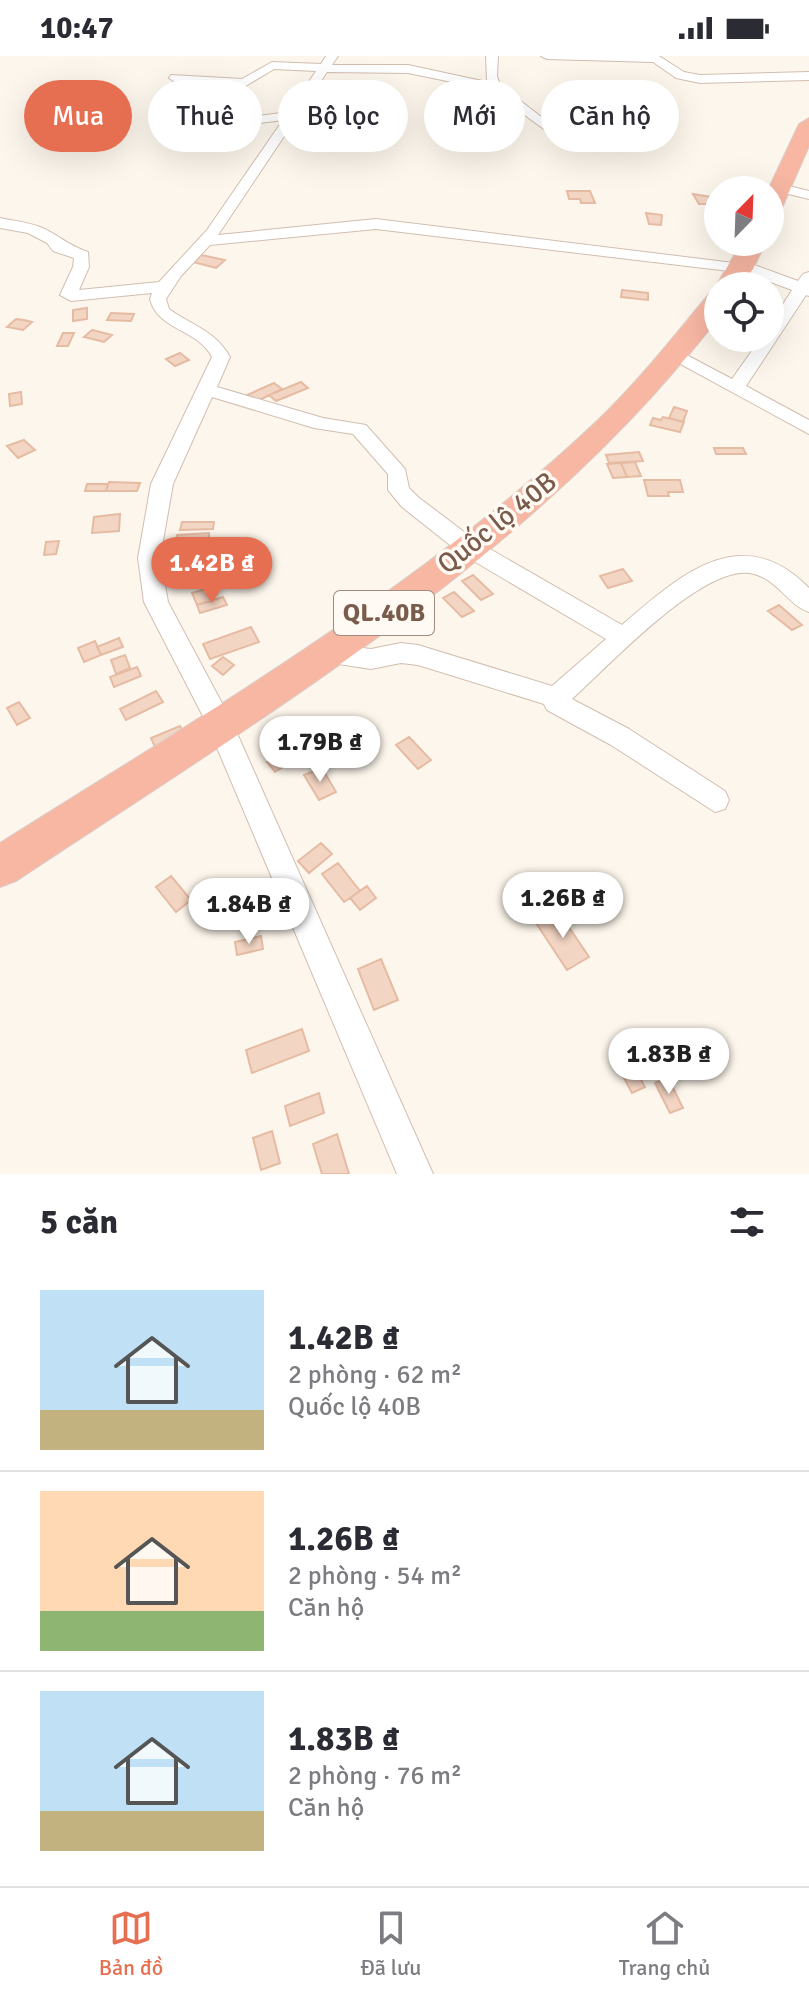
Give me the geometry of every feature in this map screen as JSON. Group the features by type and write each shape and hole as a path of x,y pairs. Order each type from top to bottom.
{"highway":[{"path":"784,181 809,124"},
{"name":"Quốc lộ 40B","path":"0,867 328,654 468,547 546,485 610,425 704,316"}],"street":[{"path":"492,56 492,80"},
{"path":"547,56 653,58 680,75 700,79 809,76"},
{"path":"251,80 272,65 327,64 408,69 461,80"},
{"path":"216,80 224,67"},
{"path":"175,78 202,80"},
{"path":"525,110 541,123"},
{"path":"278,137 246,187 206,241 163,287 158,299 161,311 219,350 221,357 162,484 149,558 156,602 168,630 219,722 415,1174"},
{"path":"784,189 809,195"},
{"path":"0,223 37,231 53,240 59,248 82,255 81,267 68,295 163,287"},
{"path":"206,241 376,224 730,272"},
{"path":"735,388 807,285 784,281"},
{"path":"673,355 809,428"},
{"path":"207,390 321,424 359,429 398,474 399,490 410,502 468,547 624,638"},
{"path":"556,698 624,638 701,575 717,566 734,562 752,563 770,570 790,583 809,603"},
{"path":"328,654 371,659 401,653 418,655 556,698"},
{"path":"556,698 558,706 610,731 715,800"}],"building":[{"path":"567,191 590,191 595,203 569,199"},
{"path":"693,194 704,196 704,204 699,204"},
{"path":"646,213 662,215 661,225 649,224"},
{"path":"201,255 225,260 216,268 193,262"},
{"path":"622,290 648,293 648,300 621,297"},
{"path":"87,308 87,319 73,321 73,310"},
{"path":"111,313 134,314 131,321 107,320"},
{"path":"16,319 32,322 23,330 7,327"},
{"path":"92,330 112,335 104,342 84,337"},
{"path":"63,333 74,333 68,346 57,346"},
{"path":"180,353 189,360 175,366 166,359"},
{"path":"301,382 308,388 276,401 269,395"},
{"path":"274,383 282,389 253,403 245,396"},
{"path":"21,392 22,404 10,406 9,394"},
{"path":"674,407 687,411 683,422 669,418"},
{"path":"663,417 684,422 680,432 650,425 653,418 661,420"},
{"path":"24,440 35,450 18,458 7,446"},
{"path":"714,448 743,448 746,454 716,454"},
{"path":"639,452 643,461 609,463 606,455"},
{"path":"635,462 641,476 627,477 621,463"},
{"path":"621,463 627,477 613,478 607,464"},
{"path":"644,480 680,480 683,492 648,496"},
{"path":"109,482 140,483 137,491 106,491"},
{"path":"87,484 108,484 106,491 85,491"},
{"path":"120,514 119,531 92,533 94,517"},
{"path":"182,522 214,522 213,529 180,530"},
{"path":"209,533 209,543 240,542 239,552 174,556 177,535"},
{"path":"59,541 56,554 44,555 46,542"},
{"path":"623,569 632,581 608,588 600,576"},
{"path":"473,575 493,594 481,600 462,581"},
{"path":"206,589 211,601 197,605 192,593"},
{"path":"454,592 474,611 462,617 443,598"},
{"path":"223,597 227,605 200,613 197,605"},
{"path":"779,605 802,625 792,630 768,611"},
{"path":"251,627 259,642 210,659 203,644"},
{"path":"119,638 123,647 101,655 97,647"},
{"path":"95,641 101,655 84,662 78,648"},
{"path":"125,655 130,668 116,674 111,660"},
{"path":"223,657 234,665 223,675 212,666"},
{"path":"137,667 141,676 114,687 110,677"},
{"path":"156,691 163,702 126,720 120,709"},
{"path":"19,702 30,718 17,725 7,708"},
{"path":"281,725 297,743 280,754 264,736"},
{"path":"180,726 185,735 155,747 151,738"},
{"path":"409,737 431,760 418,769 396,745"},
{"path":"296,744 305,753 275,772 267,762"},
{"path":"329,746 338,760 318,769 309,755"},
{"path":"322,768 336,792 319,800 304,775"},
{"path":"321,843 332,854 309,873 298,861"},
{"path":"338,863 360,891 344,902 322,874"},
{"path":"171,876 191,900 176,912 156,887"},
{"path":"367,886 376,898 360,910 350,898"},
{"path":"558,911 589,957 567,970 536,923"},
{"path":"261,936 263,949 237,955 235,942"},
{"path":"381,959 398,1000 374,1010 358,969"},
{"path":"302,1029 309,1051 252,1073 246,1050"},
{"path":"628,1055 645,1087 632,1093 615,1061"},
{"path":"668,1078 683,1108 670,1113 655,1083"},
{"path":"319,1093 324,1113 290,1126 285,1106"},
{"path":"272,1131 280,1163 261,1170 253,1138"},
{"path":"337,1134 349,1174 322,1174 313,1144"}]}
